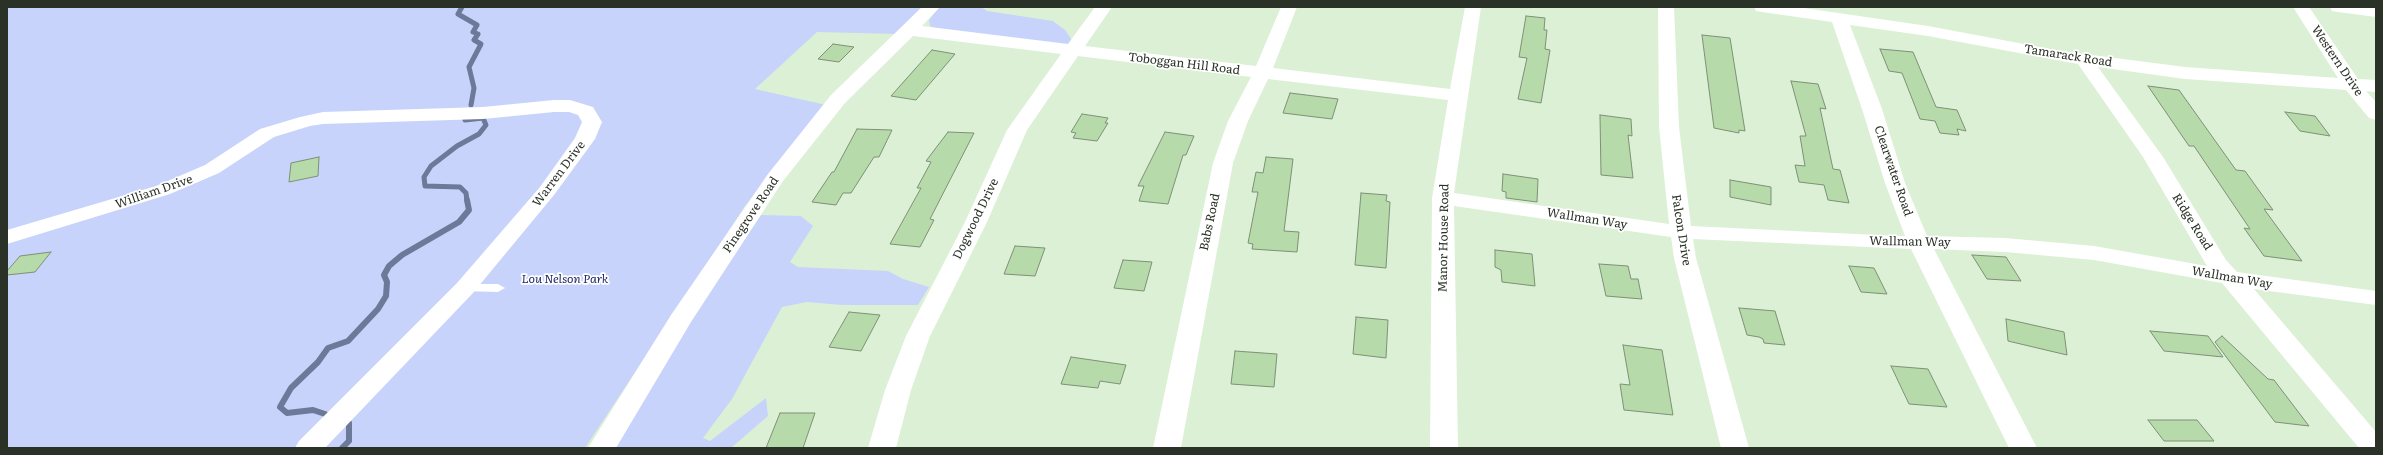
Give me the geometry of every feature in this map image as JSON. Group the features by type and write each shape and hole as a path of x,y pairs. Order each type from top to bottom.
{"street":[{"name":"Pinegrove Road","path":"602,448 680,321 775,178 838,99 878,58 910,30 932,7"},
{"name":"Dogwood Drive","path":"882,448 898,390 918,336 976,222 1017,130 1040,95 1104,7"},
{"name":"Babs Road","path":"1167,448 1213,207 1224,163 1238,121 1262,73 1289,7"},
{"name":"Manor House Road","path":"1444,448 1443,198 1448,155 1459,96 1464,50 1473,7"},
{"name":"Falcon Drive","path":"1666,7 1670,107 1669,128 1681,232 1694,296 1735,448"},
{"name":"Tamarack Road","path":"1762,7 1928,31 2084,60 2185,73 2351,83 2376,86"},
{"name":"Western Drive","path":"2301,7 2351,83 2376,114"},
{"path":"2338,7 2376,12"},
{"name":"Clearwater Road","path":"1839,18 1872,109 1895,183 1919,242 2023,448"},
{"name":"Toboggan Hill Road","path":"910,30 1459,96"},
{"name":"Ridge Road","path":"2084,60 2153,156 2218,264 2374,448"},
{"name":"Warren Drive","path":"290,125 323,118 371,118 483,113 554,106 576,108 588,113 592,122 585,139 548,191 465,288 309,448"},
{"name":"William Drive","path":"7,237 112,207 170,187 212,169 268,133 290,125"},
{"name":"Wallman Way","path":"1443,198 1681,232 2005,245 2094,253 2231,278 2376,298"}],"lane":[{"path":"465,288 498,288"}],"green space":[{"name":"Lou Nelson Park","path":"7,7 922,7 896,34 817,32 755,89 826,105 745,206 585,448 7,448"},
{"path":"939,7 981,7 987,11 1053,21 1065,30 1073,42 1063,45 939,30 930,26 929,20"},
{"path":"761,215 801,216 813,226 790,262 798,267 888,271 903,279 929,287 918,305 842,305 807,302 782,307 732,399 703,438 710,441 766,398 768,416 731,448 612,448 693,311"}],"building":[{"path":"1526,16 1545,18 1544,30 1547,30 1545,49 1550,50 1541,103 1518,99 1527,58 1519,57"},
{"path":"1702,35 1730,38 1745,131 1739,130 1739,133 1714,128"},
{"path":"833,44 854,47 839,62 818,59"},
{"path":"1880,49 1913,52 1936,107 1957,110 1966,131 1957,129 1959,135 1940,133 1935,121 1920,119 1902,73 1889,71"},
{"path":"932,50 955,54 916,100 891,96"},
{"path":"1791,81 1818,84 1826,109 1820,108 1833,169 1840,170 1849,203 1828,200 1824,185 1799,182 1795,165 1805,166 1800,136 1806,136"},
{"path":"2148,86 2179,90 2236,170 2245,171 2273,210 2264,209 2302,261 2264,256 2244,228 2250,229 2194,146 2189,146"},
{"path":"1290,93 1338,99 1332,119 1283,113"},
{"path":"2285,112 2315,116 2330,136 2300,131"},
{"path":"1082,114 1108,118 1105,123 1108,123 1097,141 1073,138 1076,133 1071,132"},
{"path":"1600,115 1631,119 1632,136 1628,135 1633,178 1601,175"},
{"path":"857,129 892,130 879,157 874,157 851,193 843,193 836,205 812,202 832,172 834,172"},
{"path":"948,132 974,133 930,219 934,220 920,247 890,244 921,188 917,188 931,162 926,161"},
{"path":"1165,132 1194,136 1186,155 1183,155 1168,204 1139,201 1144,186 1138,186"},
{"path":"319,157 318,176 289,182 291,163"},
{"path":"1266,157 1293,159 1284,231 1299,232 1297,252 1252,249 1253,244 1248,243 1258,192 1252,192 1256,172 1263,173"},
{"path":"1503,174 1538,179 1537,202 1506,198 1506,192 1502,191"},
{"path":"1730,180 1771,187 1771,205 1730,197"},
{"path":"1361,193 1387,195 1386,201 1390,202 1386,268 1355,265"},
{"path":"1015,246 1045,248 1035,276 1004,274"},
{"path":"1495,250 1532,254 1535,286 1502,282 1501,270 1495,267"},
{"path":"51,252 35,272 7,275 7,271 20,256"},
{"path":"1972,255 2006,257 2021,281 1987,279"},
{"path":"1123,260 1152,262 1144,291 1114,288"},
{"path":"1599,264 1628,266 1631,279 1638,279 1642,299 1606,296"},
{"path":"1849,266 1874,268 1887,294 1861,292"},
{"path":"1739,308 1775,311 1785,345 1764,343 1763,339 1759,337 1747,335"},
{"path":"849,312 880,315 861,351 829,347"},
{"path":"1356,317 1388,320 1386,358 1353,354"},
{"path":"2006,319 2064,332 2067,355 2008,341"},
{"path":"2150,331 2208,336 2223,357 2164,351"},
{"path":"2222,336 2268,379 2274,380 2309,426 2275,422 2215,342"},
{"path":"1623,345 1662,350 1673,415 1624,410 1620,384 1630,385"},
{"path":"1235,351 1277,354 1274,387 1231,384"},
{"path":"1071,357 1126,365 1120,384 1100,381 1098,388 1061,384"},
{"path":"1891,366 1928,369 1947,407 1909,404"},
{"path":"780,413 815,413 803,448 766,448"},
{"path":"2148,420 2197,420 2214,441 2164,441"}],"waterway":[{"path":"462,7 458,14 477,25 473,32 478,34 474,40 481,44 469,67 474,88 471,105"},
{"path":"465,120 483,118 486,125 479,134 457,146 431,166 424,177 425,186 460,187 466,193 467,201"},
{"path":"325,414 313,410 287,413 280,407 291,388 318,362 328,348 348,341 378,309 386,296 387,282 384,275 389,266 402,255 459,222 469,210 467,200"},
{"path":"342,448 349,441 349,423"}]}
